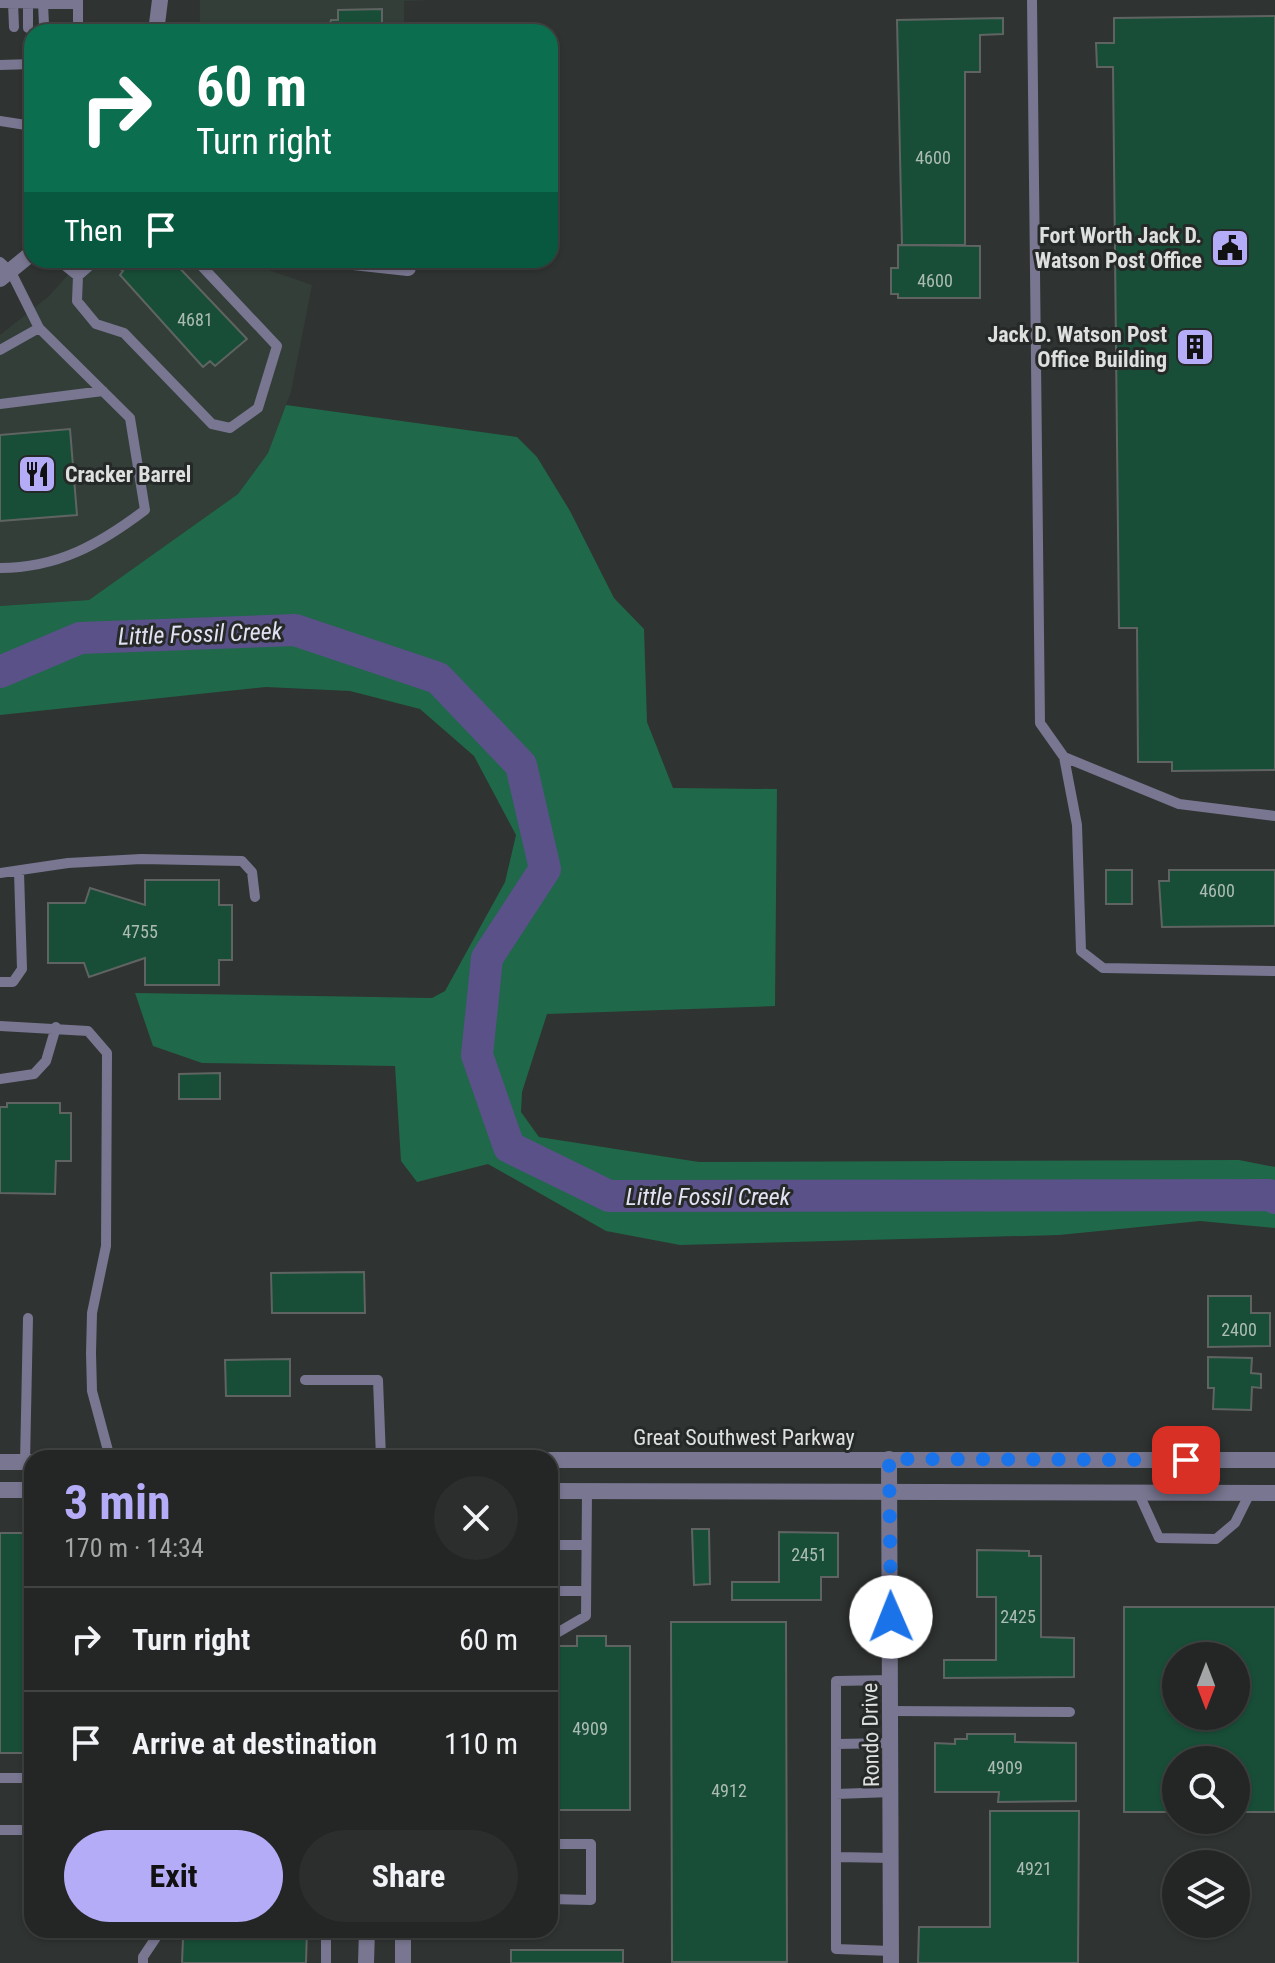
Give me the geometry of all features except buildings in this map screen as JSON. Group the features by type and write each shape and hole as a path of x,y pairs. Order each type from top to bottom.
{"street":[{"path":"157,24 160,0"},
{"path":"4,271 24,258"},
{"name":"Rondo Drive","path":"889,1459 891,1957"},
{"name":"Great Southwest Parkway","path":"558,1460 1275,1460"},
{"path":"0,1462 24,1462"},
{"path":"0,1490 24,1490"},
{"path":"558,1491 1275,1493"},
{"path":"366,1963 367,1938"},
{"path":"403,1938 403,1963"}],"lane":[{"path":"1032,0 1040,723 1064,757 1077,825 1081,951 1103,968 1275,971"},
{"path":"0,3 78,2 78,24"},
{"path":"13,3 14,27"},
{"path":"28,3 28,24"},
{"path":"43,3 44,24"},
{"path":"0,58 0,65 15,59 24,60"},
{"path":"0,121 24,125"},
{"path":"68,268 78,276"},
{"path":"87,268 78,276 77,301 96,324 124,333 212,424 230,428 258,408 277,346 204,268"},
{"path":"0,568 29,568 101,543 145,510 130,418 39,328 4,271"},
{"path":"0,350 39,328"},
{"path":"0,404 103,391"},
{"path":"1064,757 1179,804 1275,816"},
{"path":"0,873 97,861 242,861 252,872 255,897"},
{"path":"0,982 13,982 22,969 19,872"},
{"path":"0,1026 88,1031 107,1053 106,1246 92,1313 91,1353 92,1391 108,1450"},
{"path":"0,1079 34,1074 46,1061 56,1027"},
{"path":"28,1318 29,1450"},
{"path":"305,1380 378,1380 381,1450"},
{"path":"558,1632 586,1616 587,1491"},
{"path":"1138,1492 1159,1538 1202,1539 1216,1539 1235,1523 1250,1493"},
{"path":"558,1545 586,1545"},
{"path":"558,1591 586,1591"},
{"path":"891,1680 836,1681 836,1949 891,1957"},
{"path":"892,1711 1070,1712"},
{"path":"836,1744 892,1743"},
{"path":"0,1778 24,1778"},
{"path":"836,1794 892,1792"},
{"path":"0,1830 24,1830"},
{"path":"558,1844 591,1844 591,1900 558,1899"},
{"path":"836,1857 893,1858"},
{"path":"143,1963 143,1957 156,1938"},
{"path":"326,1938 326,1963"}],"shaded area":[{"path":"200,0 433,0 404,1 404,24 200,24"},
{"path":"74,268 263,268 312,285 291,392 268,453 238,494 89,600 0,606 0,335 49,296"}],"green space":[{"path":"286,405 517,437 537,457 570,511 614,598 644,629 647,722 673,788 777,789 775,1006 547,1014 522,1092 521,1112 539,1137 699,1162 1239,1160 1275,1167 1275,1228 1200,1221 1059,1235 680,1245 606,1231 488,1164 417,1182 401,1161 395,1066 202,1063 153,1046 135,993 432,998 445,991 505,882 516,835 474,756 420,709 350,691 266,687 0,715 0,606 89,600 238,494 268,453"}],"waterway":[{"name":"Little Fossil Creek","path":"0,672 80,638 295,630 438,678 521,765 545,869 487,958 477,1055 509,1147 609,1196 1269,1195 1275,1198"}],"place":[{"name":"Fort Worth Jack D. Watson Post Office","path":"1230,248"},
{"name":"Jack D. Watson Post Office Building","path":"1195,347"},
{"name":"Cracker Barrel","path":"37,474"}],"route":[{"path":"891,1617 889,1459 1186,1460"}]}
